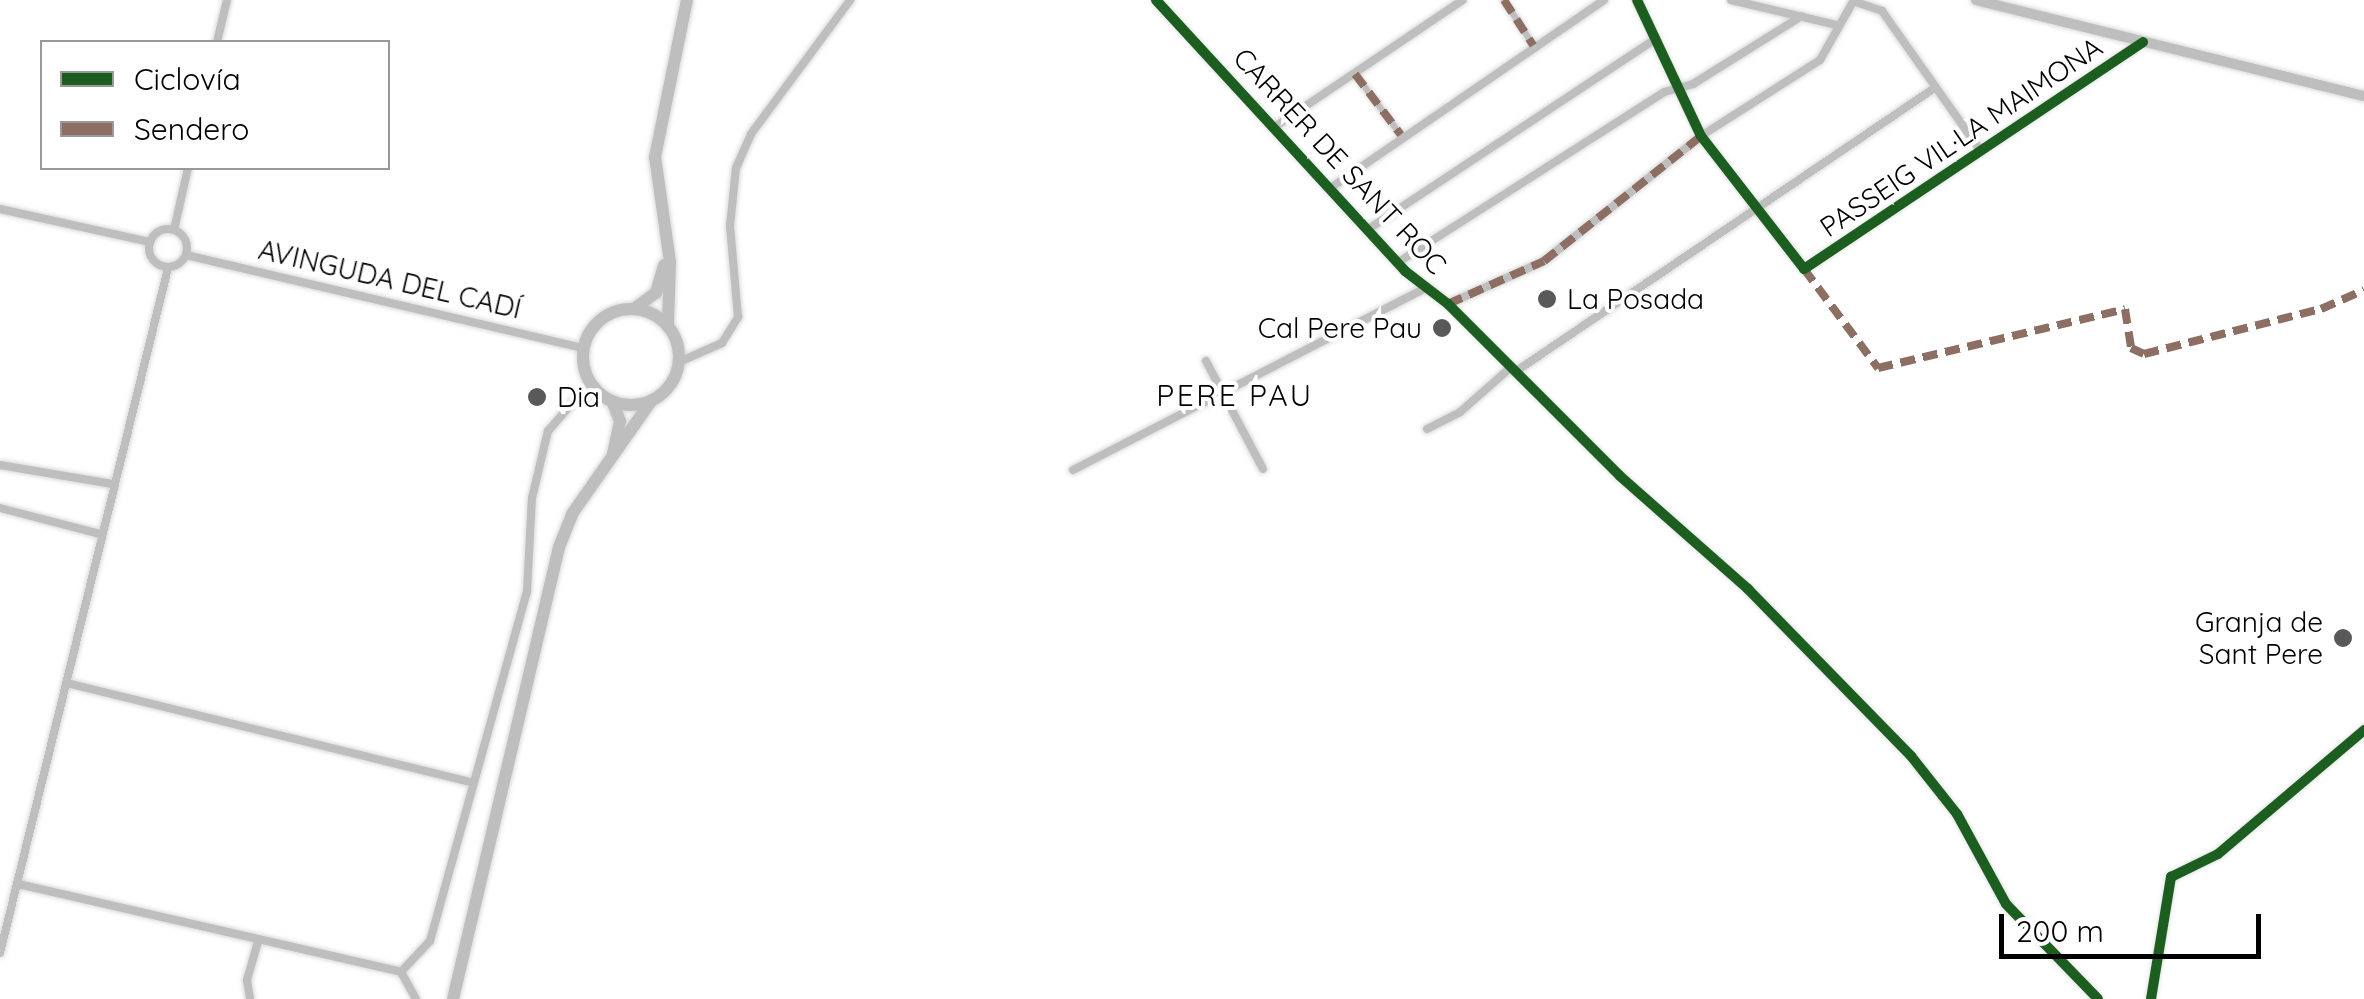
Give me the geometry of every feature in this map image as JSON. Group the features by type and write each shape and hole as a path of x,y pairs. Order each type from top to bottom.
{"main road":[{"path":"611,462 620,421 612,402 597,391 583,364 584,348 596,324 634,308 661,281 657,140 686,0"},
{"path":"453,999 559,546 572,514 651,401 665,392 679,362 668,325 670,262 662,233"},
{"path":"634,308 668,325"},
{"path":"612,402 651,401"}],"street":[{"path":"217,40 227,0"},
{"path":"679,362 722,343 738,317 730,211 736,168 751,134 850,0"},
{"name":"CARRER DE SANT ROC","path":"1156,0 1370,228 1397,263 1448,304 1620,476 1760,601 1911,756 1957,814 2006,904 2098,999"},
{"path":"1276,126 1463,0"},
{"path":"1504,0 1533,45"},
{"path":"1332,187 1401,135 1604,0"},
{"path":"1637,0 1701,136 1754,208"},
{"path":"1731,0 1838,24"},
{"path":"1448,304 1544,261 1701,136 1820,60 1854,0 1882,12 1980,150"},
{"path":"1976,0 2364,96"},
{"path":"1397,263 1802,16"},
{"path":"1370,228 1656,39"},
{"name":"PASSEIG VIL·LA MAIMONA","path":"1754,208 1804,269 2143,42"},
{"path":"1355,74 1401,135"},
{"path":"1427,430 1460,412 1513,369 1936,88"},
{"path":"174,230 188,170"},
{"path":"0,209 150,242"},
{"path":"0,954 112,484 168,268 186,255 184,238 174,230 158,232 150,242 153,260 168,268"},
{"name":"AVINGUDA DEL CADÍ","path":"186,255 584,348"},
{"path":"1073,470 1425,288"},
{"path":"1206,361 1263,469"},
{"path":"402,972 430,941 527,592 532,498 548,430 575,400 597,391"},
{"path":"0,465 112,484"},
{"path":"0,508 100,534"},
{"path":"67,684 474,783"},
{"path":"2151,999 2171,877 2218,854 2364,730"},
{"path":"18,884 257,944 402,972"},
{"path":"250,999 246,987 257,944"},
{"path":"402,972 416,999"}],"marked path":[{"path":"1504,0 1533,45"},
{"path":"1355,74 1401,135"},
{"path":"1448,304 1544,261 1701,136"},
{"path":"1804,269 1878,368 2125,309 2131,348 2144,354 2321,309 2364,290"}],"cycle path":[{"path":"1156,0 1405,271 1448,304 1620,476 1748,589 1911,756 1957,814 2006,904 2098,999"},
{"path":"1637,0 1701,136 1804,269 2143,42"},
{"path":"2151,999 2171,877 2218,854 2364,730"}],"place":[{"name":"La Posada","path":"1547,299"},
{"name":"Cal Pere Pau","path":"1442,328"},
{"name":"Dia","path":"537,397"},
{"name":"Granja de Sant Pere","path":"2343,638"}],"district":[{"name":"PERE PAU","path":"1235,395"}]}
